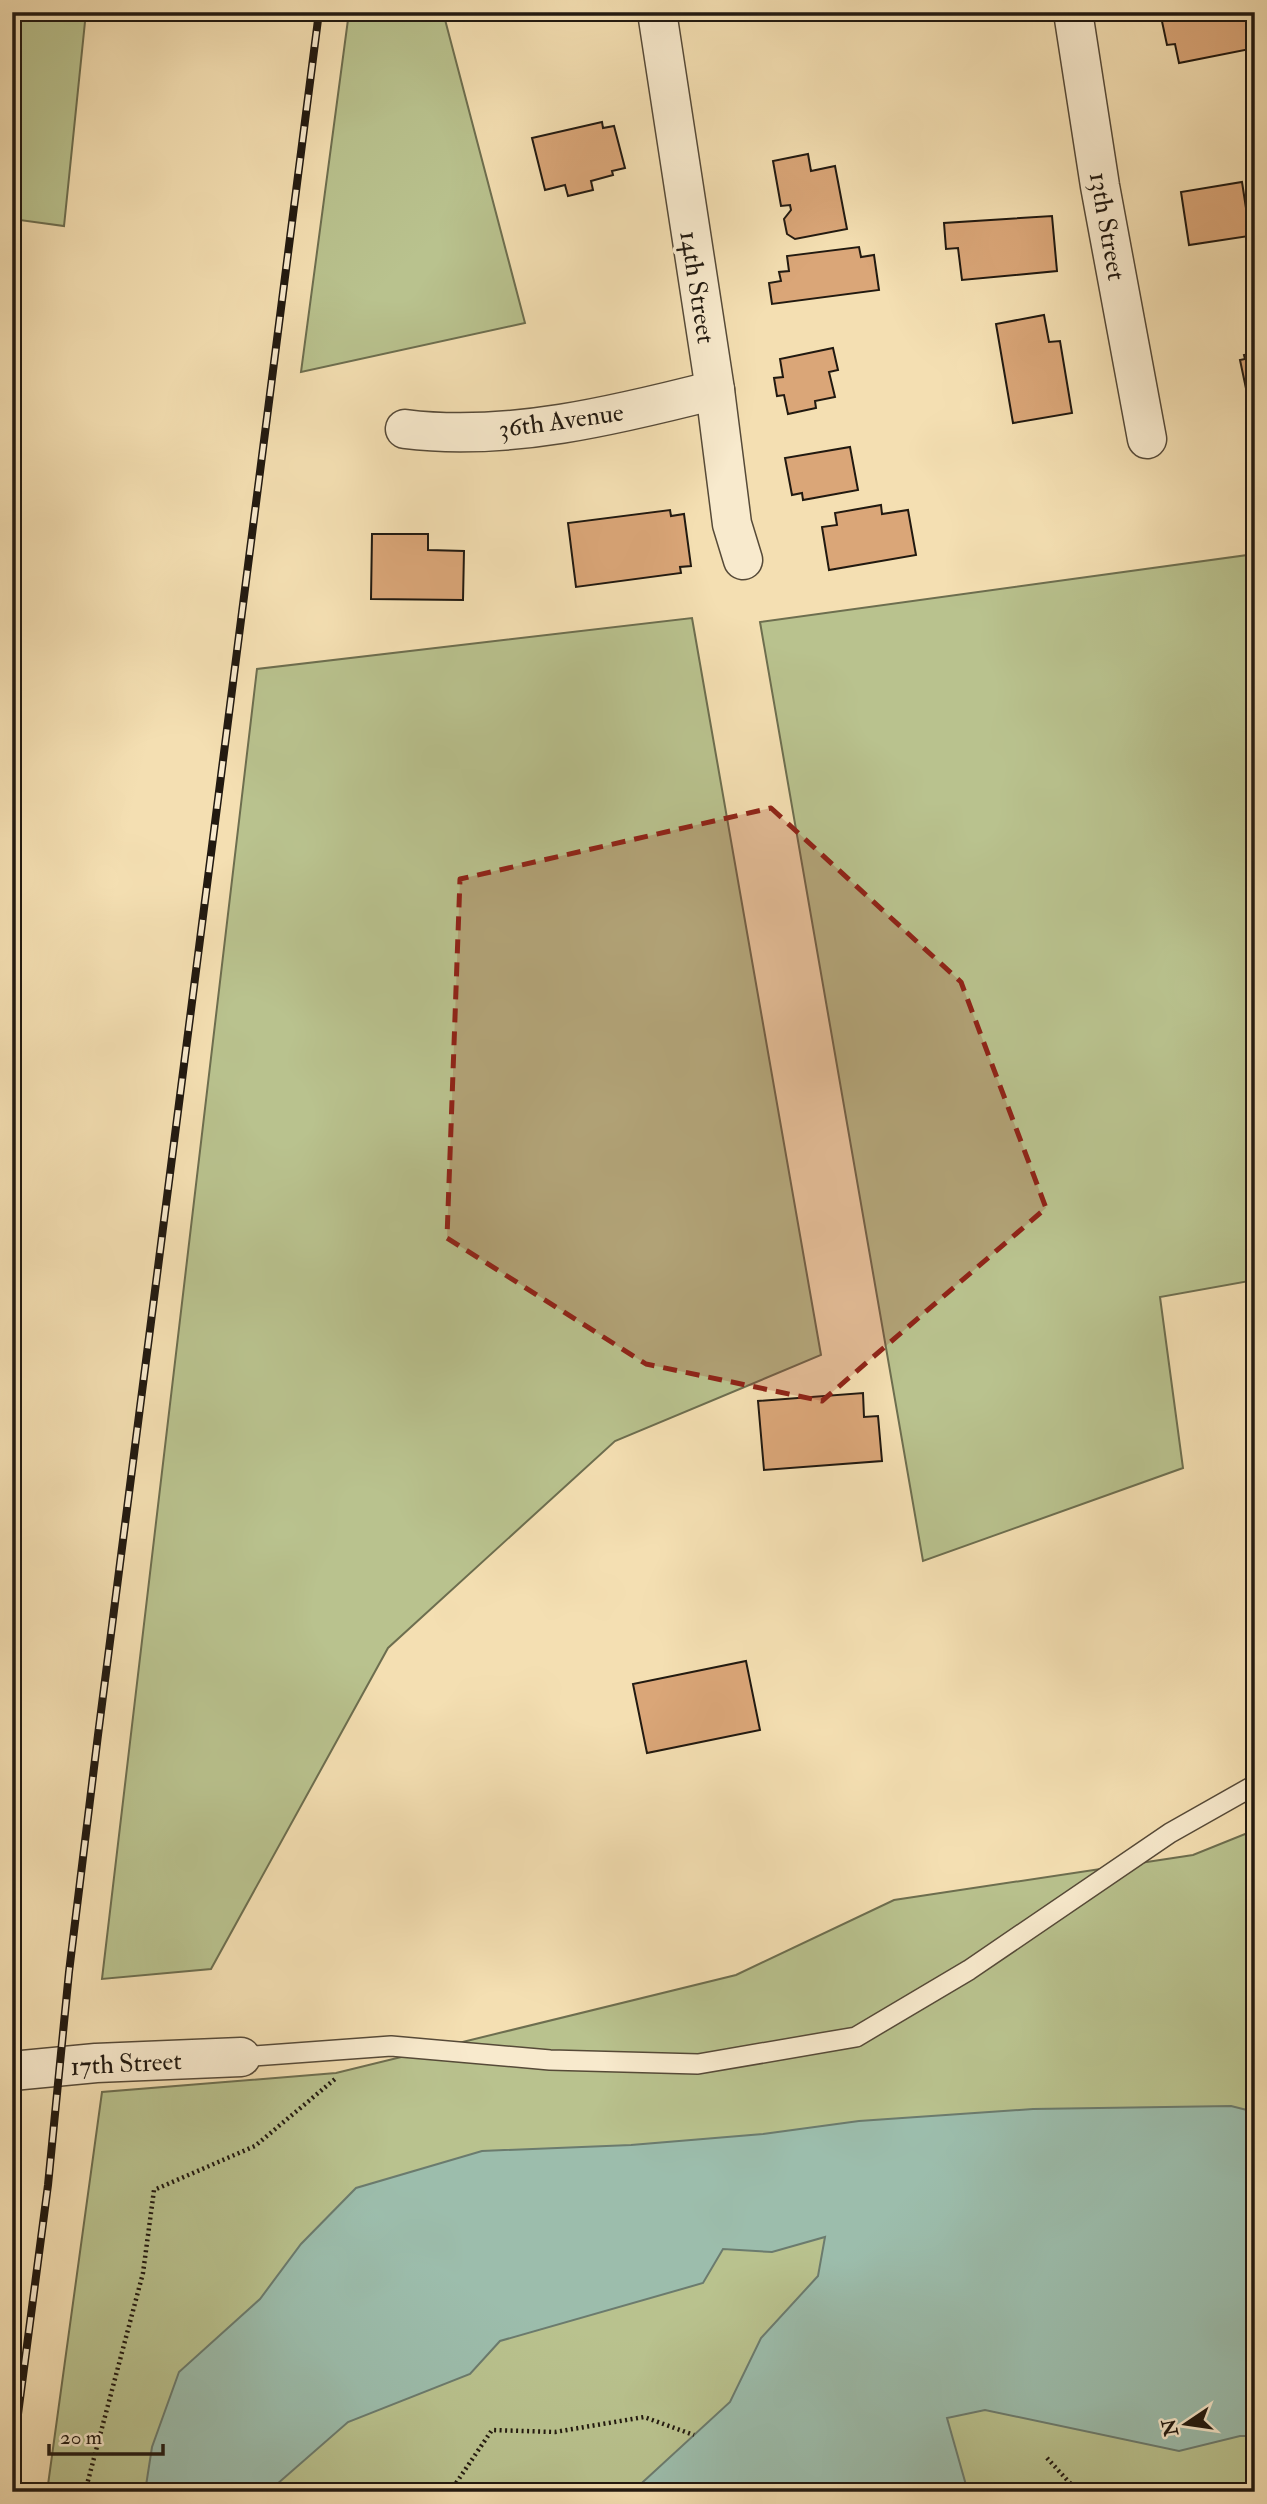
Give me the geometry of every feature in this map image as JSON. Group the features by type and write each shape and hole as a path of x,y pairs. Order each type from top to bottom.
{"street":[{"name":"14th Street","path":"657,12 733,524 743,560"},
{"name":"13th Street","path":"1073,12 1100,186 1147,439"},
{"name":"36th Avenue","path":"405,429 444,434 580,421 715,390"},
{"name":"17th Street","path":"12,2071 96,2063 241,2057"}],"lane":[{"path":"241,2057 391,2046 550,2060 698,2064 856,2037 969,1970 1170,1833 1255,1786"}],"path":[{"path":"85,2492 144,2273 154,2190 255,2146 373,2047"},
{"path":"450,2492 492,2430 555,2432 644,2417 694,2435"},
{"path":"1047,2458 1078,2492"}],"highlighted area":[{"path":"771,808 961,982 1046,1208 822,1401 646,1364 447,1238 460,879"}],"green space":[{"path":"12,12 86,12 64,226 12,219"},
{"path":"349,12 443,12 525,323 301,372"},
{"path":"1255,554 1255,1280 1160,1297 1183,1468 923,1561 760,622"},
{"path":"692,618 821,1355 615,1441 388,1648 211,1969 102,1979 257,669"},
{"path":"1255,1830 1255,2492 47,2492 102,2092 336,2073 736,1975 894,1900 1193,1855"}],"shaded area":[{"path":"1231,2106 1255,2112 1255,2436 1240,2436 1179,2451 985,2410 947,2418 968,2492 632,2492 730,2402 761,2338 818,2276 825,2237 772,2252 723,2249 703,2283 500,2341 470,2374 348,2422 268,2492 145,2492 152,2447 179,2372 260,2299 301,2244 356,2188 482,2151 631,2145 763,2134 859,2121 1033,2109"}],"building":[{"path":"960,12 993,12 994,17 960,19"},
{"path":"1160,12 1251,12 1255,48 1179,63 1175,44 1167,45"},
{"path":"602,122 603,128 614,126 625,168 612,171 613,175 591,181 593,190 568,196 565,185 545,190 532,138"},
{"path":"808,154 811,171 835,166 847,229 795,239 787,234 784,219 791,210 790,205 781,206 773,161"},
{"path":"1242,182 1246,208 1255,209 1255,226 1247,227 1249,236 1189,245 1181,192"},
{"path":"1052,216 1057,271 962,280 958,248 946,249 944,223"},
{"path":"859,247 861,257 874,255 879,290 772,304 769,283 781,281 779,272 789,271 787,256"},
{"path":"1044,315 1049,342 1060,341 1072,413 1013,423 996,324"},
{"path":"833,348 838,370 829,372 835,397 815,401 816,408 788,414 784,395 777,396 774,378 783,377 780,359"},
{"path":"1255,353 1255,398 1248,398 1240,360 1245,359 1244,355"},
{"path":"850,447 858,490 803,500 802,493 792,495 785,458"},
{"path":"881,505 882,514 908,510 916,555 829,570 822,527 837,525 835,513"},
{"path":"670,510 671,516 684,514 691,566 680,567 681,573 576,587 568,523"},
{"path":"372,534 428,534 428,550 464,551 463,600 371,599"},
{"path":"863,1393 864,1417 878,1416 882,1461 764,1470 758,1401"},
{"path":"746,1661 760,1730 647,1753 633,1684"}],"railway":[{"path":"12,2460 48,2185 69,1972 98,1735 319,12"}]}
